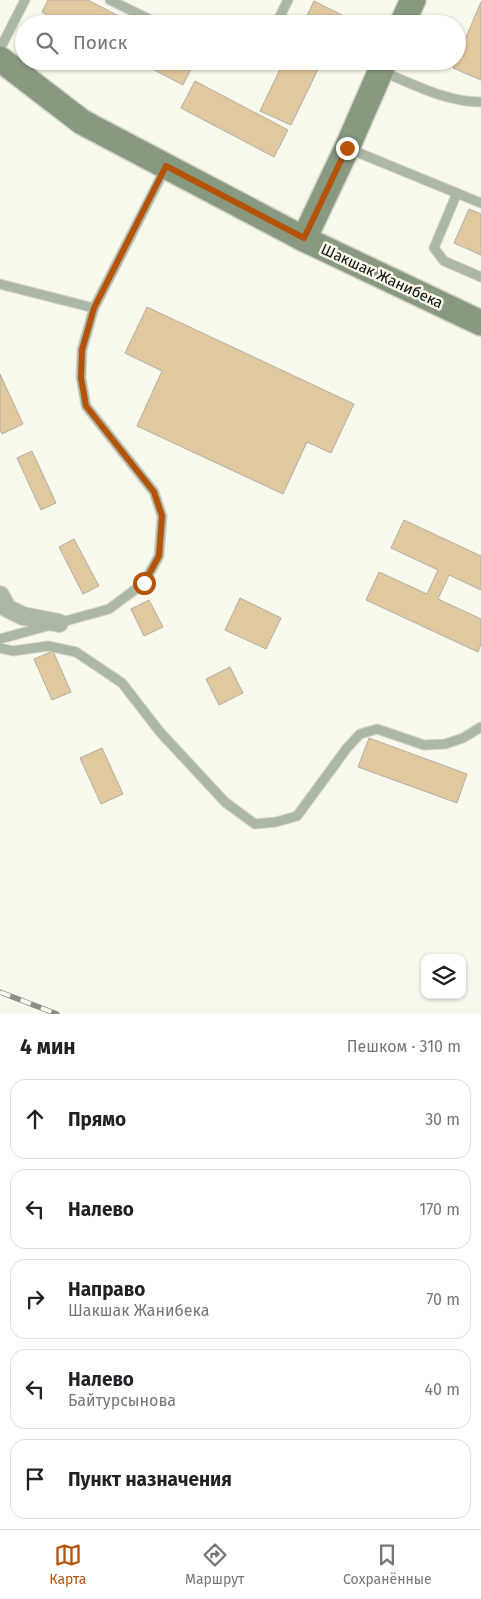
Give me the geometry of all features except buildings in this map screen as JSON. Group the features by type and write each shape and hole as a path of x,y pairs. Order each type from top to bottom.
{"main road":[{"path":"406,15 413,0"},
{"name":"Шакшак Жанибека","path":"0,59 82,122 304,238 481,323"},
{"path":"304,238 381,70"}],"street":[{"path":"0,595 8,608 23,616 59,623"}],"lane":[{"path":"18,15 26,0"},
{"path":"110,0 141,15"},
{"path":"280,15 288,0"},
{"path":"0,49 15,21"},
{"path":"391,70 446,98 481,102"},
{"path":"347,148 481,203"},
{"path":"0,639 109,609 144,583 159,556 162,516 154,492 86,406 81,378 82,350 94,308 166,166"},
{"path":"457,193 434,248 444,261 481,277"},
{"path":"0,284 94,308"},
{"path":"0,648 13,651 48,646 76,652 122,683 160,732 225,802 255,824 276,822 297,816 347,748 360,734 377,729 424,745 445,744 463,738 481,727"}],"railway":[{"path":"0,992 57,1014"}],"route":[{"path":"144,583 159,556 162,516 154,492 86,406 81,378 82,350 94,308 166,166 304,238 347,148"}]}
